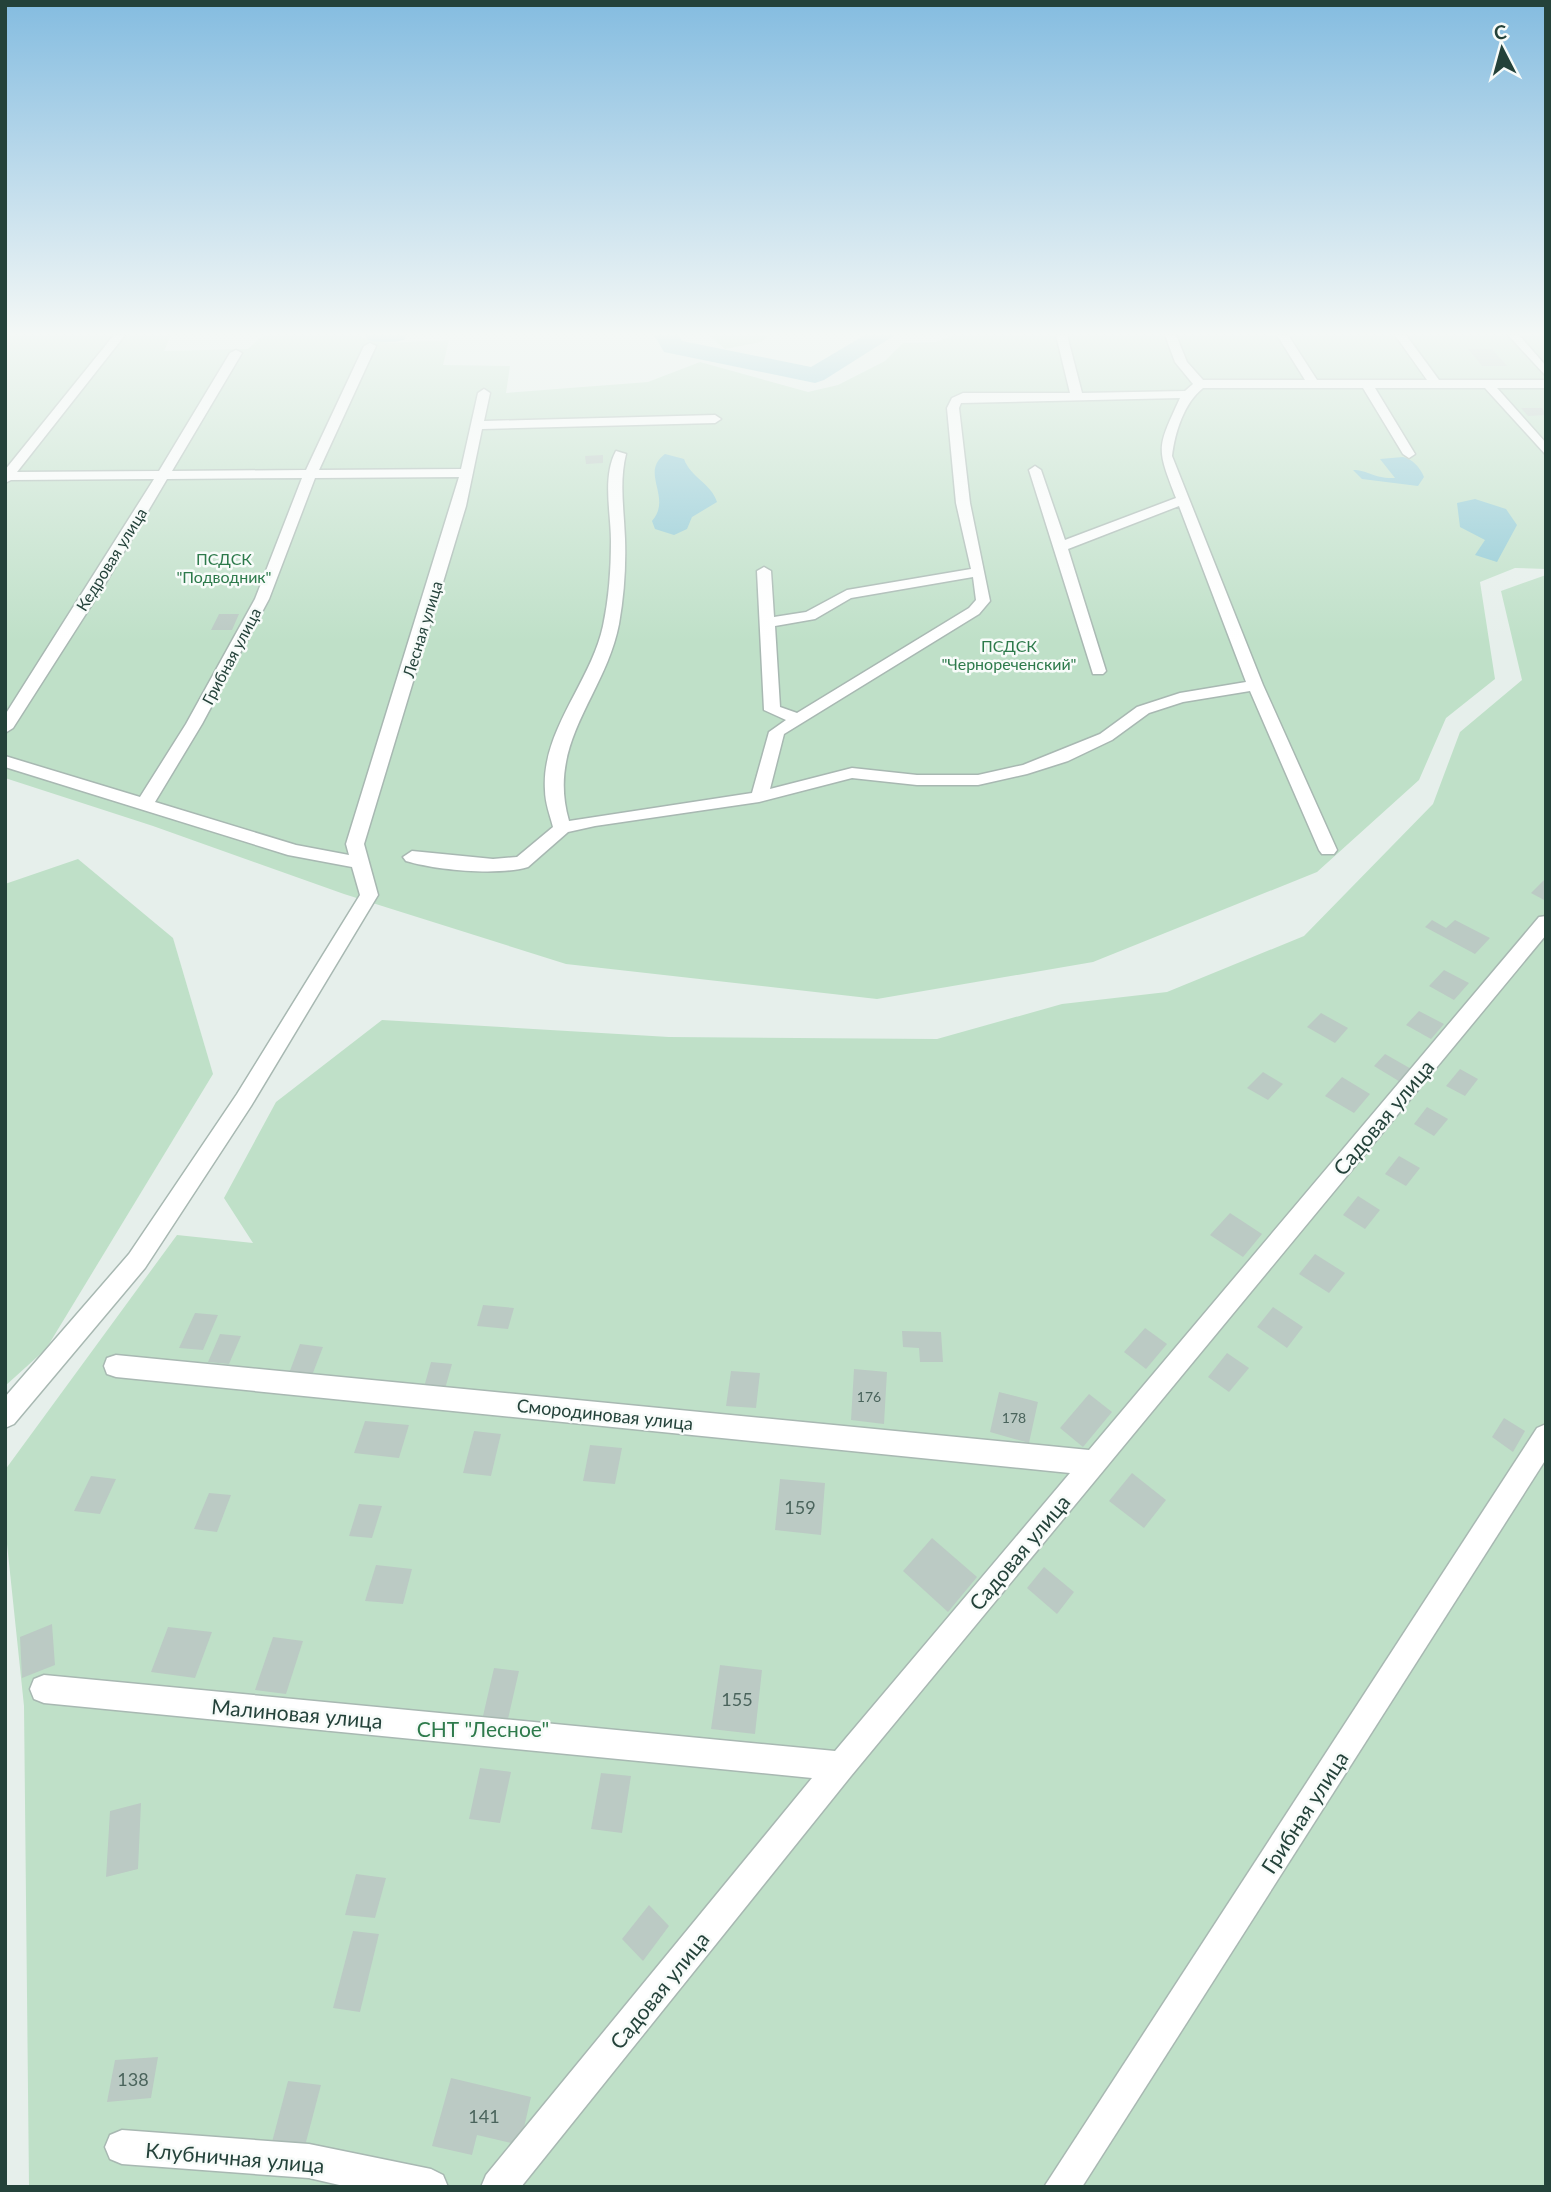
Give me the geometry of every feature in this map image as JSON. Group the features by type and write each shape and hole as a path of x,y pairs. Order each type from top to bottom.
{"street":[{"path":"6,477 38,437"},
{"name":"Кедровая улица","path":"5,728 186,437"},
{"name":"Грибная улица","path":"144,805 194,724 262,599 310,474 327,437"},
{"name":"Лесная улица","path":"5,1416 137,1261 244,1100 369,895 355,844 437,580 474,437"},
{"path":"759,797 777,732 974,611 983,601 963,503 955,437"},
{"path":"1168,437 1166,456 1181,501 1255,685 1328,850"},
{"path":"1399,437 1409,454"},
{"path":"1534,437 1546,451"},
{"path":"562,828 553,786 563,741 585,687 606,649 611,624 618,564 615,493 616,468 620,454"},
{"path":"1035,470 1098,671"},
{"path":"6,477 466,473"},
{"path":"1060,547 1181,501"},
{"path":"764,570 772,710 799,719"},
{"path":"767,623 810,616 847,594 979,572"},
{"path":"412,857 493,865 522,863 562,828 594,820 759,797 852,773 917,780 978,780 1027,769 1106,737 1143,710 1180,698 1255,685"},
{"path":"5,761 294,851 361,863"},
{"name":"Садовая улица","path":"498,2187 841,1766 1546,922"},
{"name":"Смородиновая улица","path":"116,1366 1093,1463"},
{"name":"Грибная улица","path":"1061,2187 1546,1436"},
{"name":"Малиновая улица","path":"44,1689 841,1766"},
{"name":"Клубничная улица","path":"122,2147 309,2161 431,2187"}],"green space":[{"name":"ПСДСК \"Чернореченский\"","path":"5,437 1546,437 1546,569 1515,568 1480,582 1495,679 1446,718 1419,780 1317,872 1093,962 877,999 566,964 344,894 153,826 5,778"},
{"name":"СНТ \"Лесное\"","path":"1546,575 1546,2187 29,2187 24,1706 5,1525 5,1470 177,1235 253,1243 224,1198 276,1102 382,1020 669,1037 937,1039 1062,1004 1167,992 1304,936 1433,804 1460,732 1522,680 1501,591"},
{"path":"78,859 173,938 213,1074 46,1349 5,1386 5,884"}],"water":[{"path":"665,454 684,459 717,502 692,517 687,529 674,535 655,529 652,521 658,512 659,503 655,469"},
{"path":"1403,457 1413,462 1422,473 1424,477 1418,486 1362,479 1353,470 1395,478 1380,459"},
{"path":"1475,499 1506,509 1517,525 1497,562 1475,555 1485,540 1460,527 1457,503"}],"building":[{"path":"603,455 603,463 586,464 585,456"},
{"path":"219,614 239,614 232,630 211,630"},
{"path":"1546,878 1546,901 1531,893"},
{"path":"1432,920 1446,928 1455,920 1490,938 1475,954 1425,927"},
{"path":"1444,970 1469,983 1454,1000 1429,986"},
{"path":"1419,1011 1444,1024 1431,1039 1406,1025"},
{"path":"1321,1013 1348,1028 1335,1043 1307,1027"},
{"path":"1385,1054 1413,1070 1402,1083 1374,1066"},
{"path":"1460,1069 1478,1079 1465,1096 1446,1086"},
{"path":"1263,1072 1283,1084 1268,1100 1247,1088"},
{"path":"1342,1077 1370,1094 1354,1113 1325,1096"},
{"path":"1427,1107 1448,1119 1434,1136 1414,1124"},
{"path":"1399,1156 1420,1168 1406,1186 1385,1174"},
{"path":"1358,1196 1380,1210 1365,1229 1343,1215"},
{"path":"1230,1213 1262,1234 1243,1257 1210,1235"},
{"path":"1315,1254 1345,1273 1329,1293 1299,1274"},
{"path":"483,1305 514,1308 508,1329 477,1326"},
{"path":"1273,1307 1303,1327 1287,1348 1257,1327"},
{"path":"195,1313 218,1315 203,1350 179,1348"},
{"path":"1145,1328 1167,1344 1146,1369 1124,1352"},
{"path":"902,1331 941,1332 943,1362 920,1362 919,1348 903,1347"},
{"path":"220,1334 241,1336 229,1364 208,1362"},
{"path":"300,1344 323,1347 311,1378 288,1376"},
{"path":"1227,1353 1249,1368 1229,1392 1208,1377"},
{"path":"431,1362 452,1364 445,1389 424,1387"},
{"path":"854,1369 887,1372 884,1424 851,1420"},
{"path":"731,1371 760,1373 756,1408 726,1406"},
{"path":"999,1392 1038,1402 1029,1443 990,1432"},
{"path":"1089,1394 1112,1412 1083,1447 1060,1428"},
{"path":"1504,1418 1525,1431 1513,1452 1492,1437"},
{"path":"365,1421 409,1425 399,1458 354,1453"},
{"path":"474,1431 501,1434 491,1476 463,1473"},
{"path":"590,1445 622,1448 615,1484 583,1481"},
{"path":"1132,1473 1166,1500 1144,1528 1109,1501"},
{"path":"91,1476 116,1479 100,1514 74,1511"},
{"path":"780,1479 825,1483 821,1535 775,1530"},
{"path":"209,1493 231,1495 217,1532 194,1529"},
{"path":"359,1504 382,1506 372,1538 349,1536"},
{"path":"932,1538 977,1577 948,1612 903,1571"},
{"path":"376,1565 412,1569 403,1604 365,1601"},
{"path":"1044,1567 1074,1592 1057,1614 1027,1588"},
{"path":"52,1624 55,1665 22,1678 20,1637"},
{"path":"168,1627 212,1632 195,1678 151,1672"},
{"path":"273,1637 303,1641 286,1694 255,1690"},
{"path":"720,1665 762,1670 755,1734 711,1729"},
{"path":"494,1668 519,1671 508,1719 483,1716"},
{"path":"480,1768 511,1772 500,1823 469,1819"},
{"path":"601,1773 631,1776 622,1833 591,1829"},
{"path":"141,1803 138,1869 106,1877 110,1811"},
{"path":"356,1874 386,1878 375,1918 345,1915"},
{"path":"649,1905 669,1926 643,1961 622,1939"},
{"path":"353,1931 379,1934 360,2012 333,2008"},
{"path":"158,2057 151,2098 107,2102 115,2060"},
{"path":"451,2078 531,2097 520,2145 477,2135 472,2155 432,2146"},
{"path":"288,2081 321,2085 305,2146 272,2142"}],"park label":[{"name":"ПСДСК \"Подводник\"","path":"224,567"}]}
